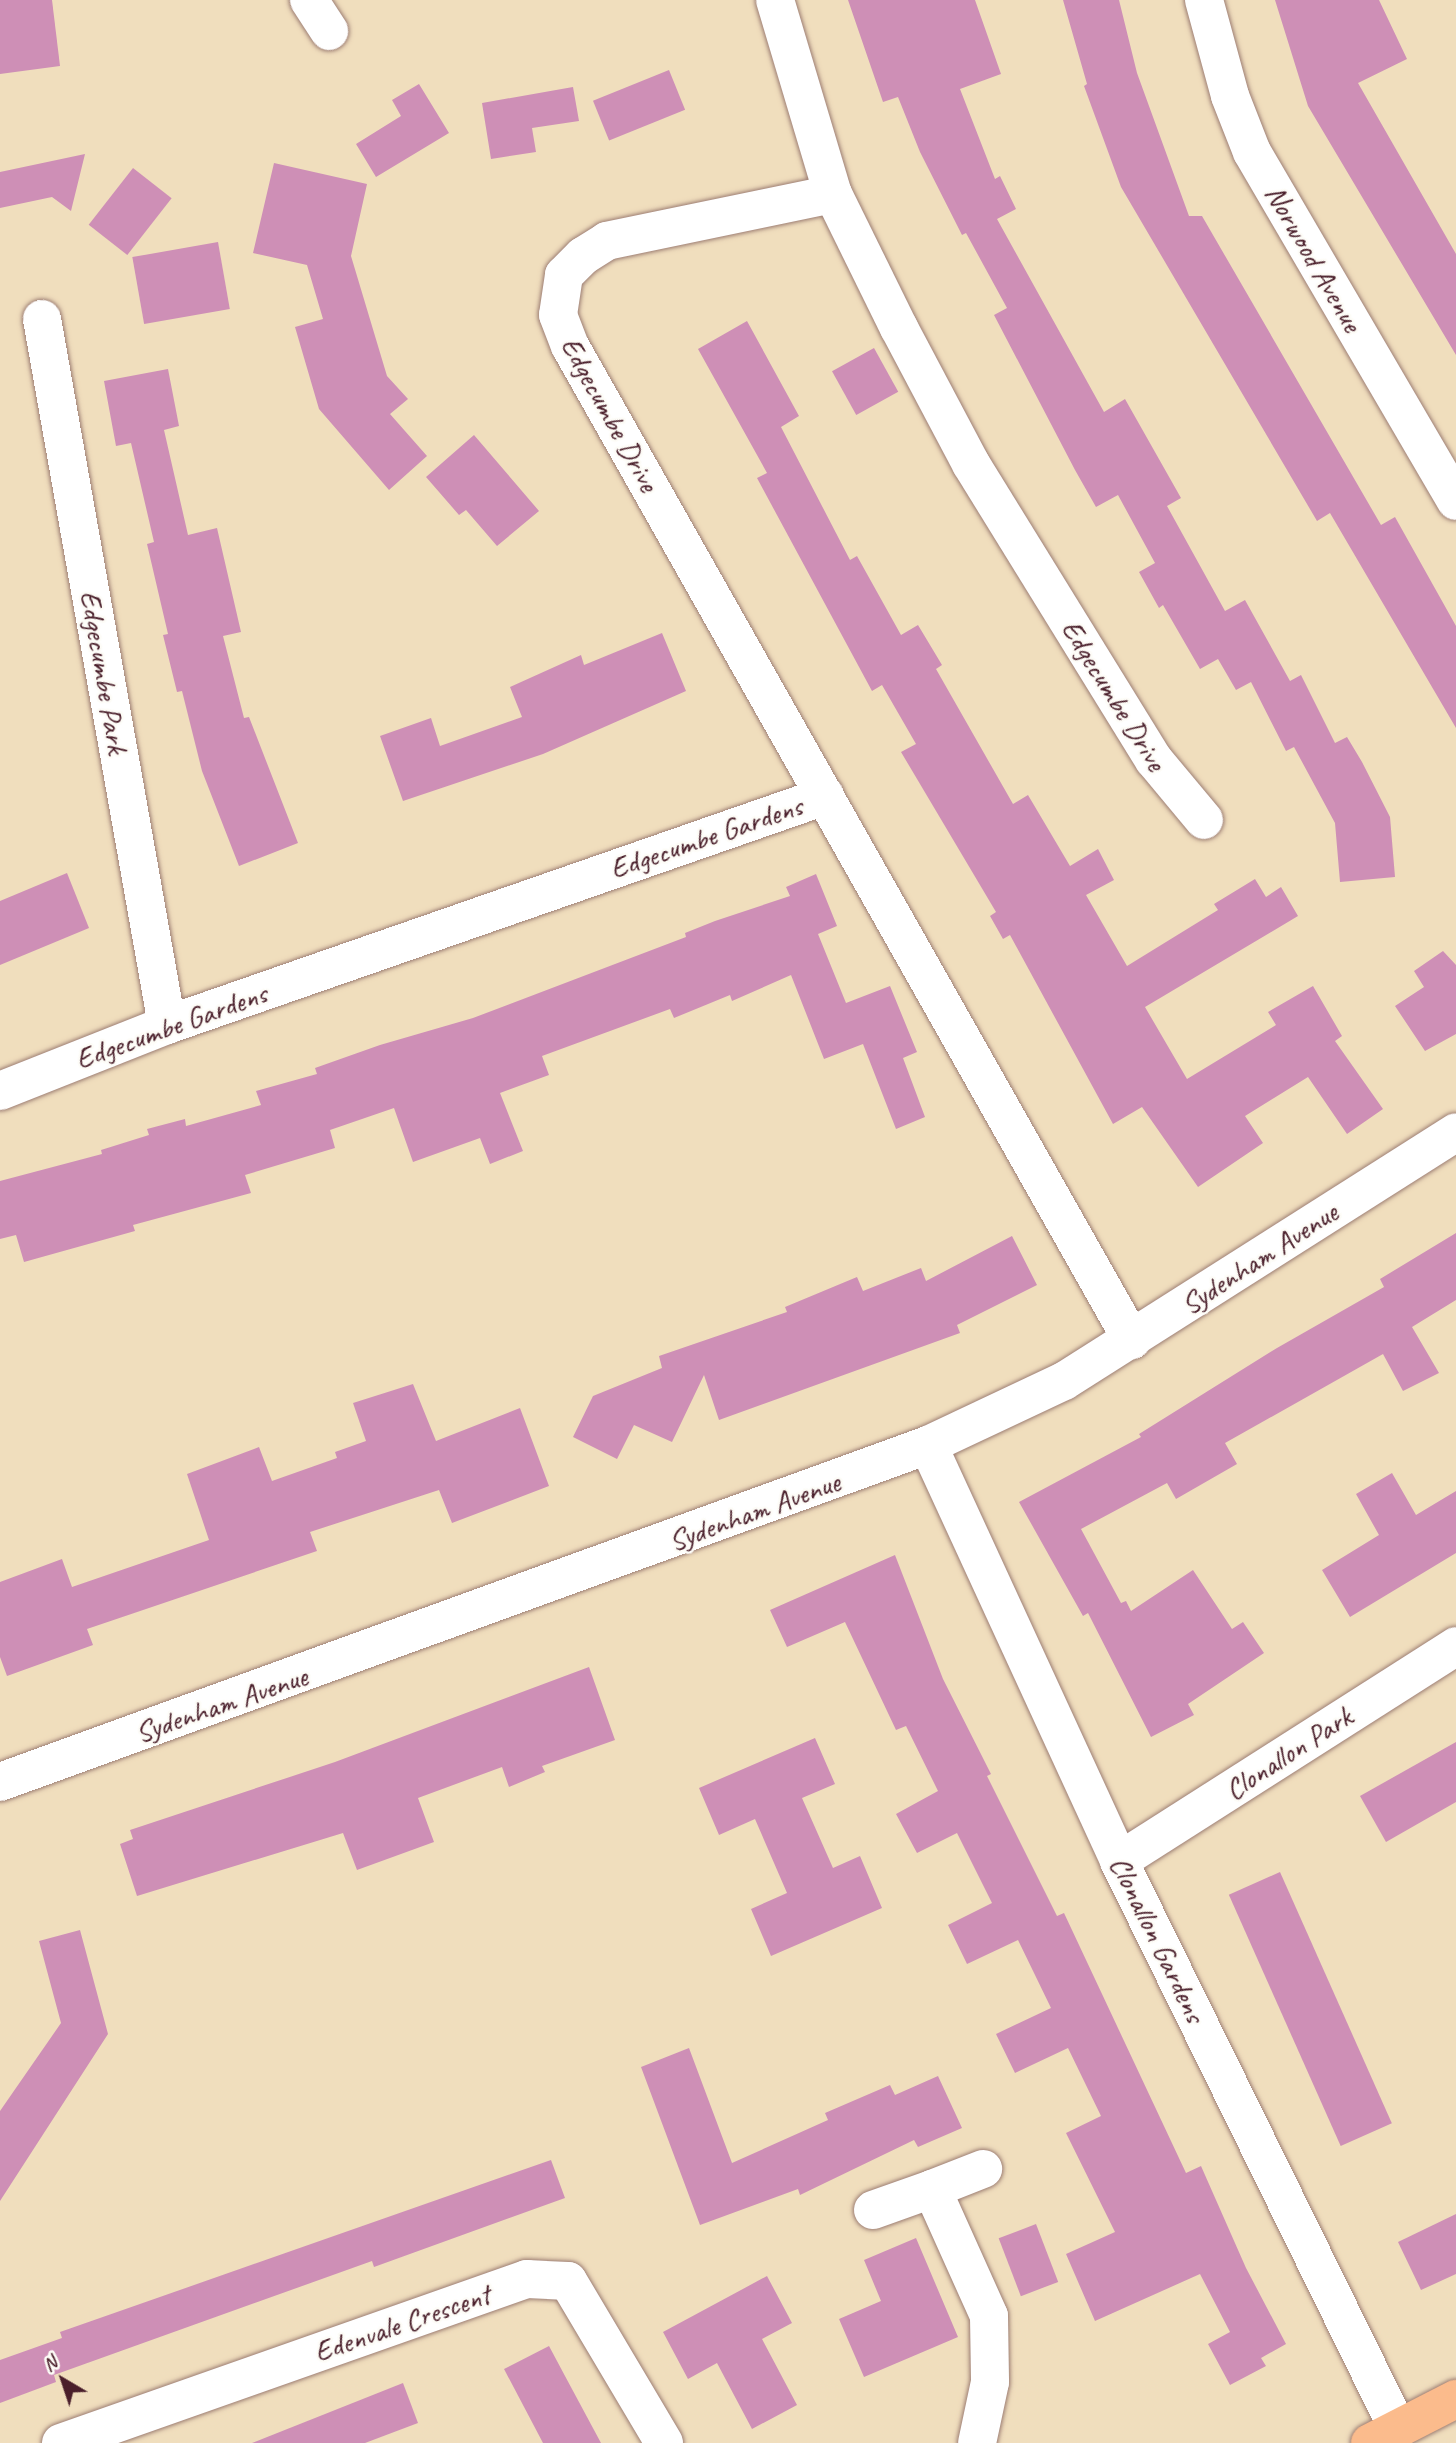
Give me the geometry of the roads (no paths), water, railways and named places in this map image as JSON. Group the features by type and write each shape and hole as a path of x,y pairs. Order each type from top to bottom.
{"main road":[{"path":"1384,2436 1456,2399"}],"street":[{"name":"Edgecumbe Drive","path":"775,0 833,194 971,464 1154,760 1204,820"},
{"name":"Norwood Avenue","path":"1204,0 1230,96 1252,152 1456,501"},
{"name":"Edgecumbe Drive","path":"825,796 570,346 557,301 572,264 607,242 833,194"},
{"name":"Edgecumbe Park","path":"42,319 167,1025"},
{"name":"Edgecumbe Gardens","path":"0,1091 167,1025 825,796 1132,1340"},
{"name":"Sydenham Avenue","path":"0,1782 928,1446 1064,1381 1456,1132"},
{"name":"Clonallon Gardens","path":"928,1446 1384,2436"},
{"name":"Clonallon Park","path":"1119,1861 1456,1646"},
{"path":"873,2210 983,2169"},
{"path":"932,2189 989,2315 990,2382 977,2443"},
{"name":"Edenvale Crescent","path":"61,2443 527,2279 568,2281 664,2443"}]}
